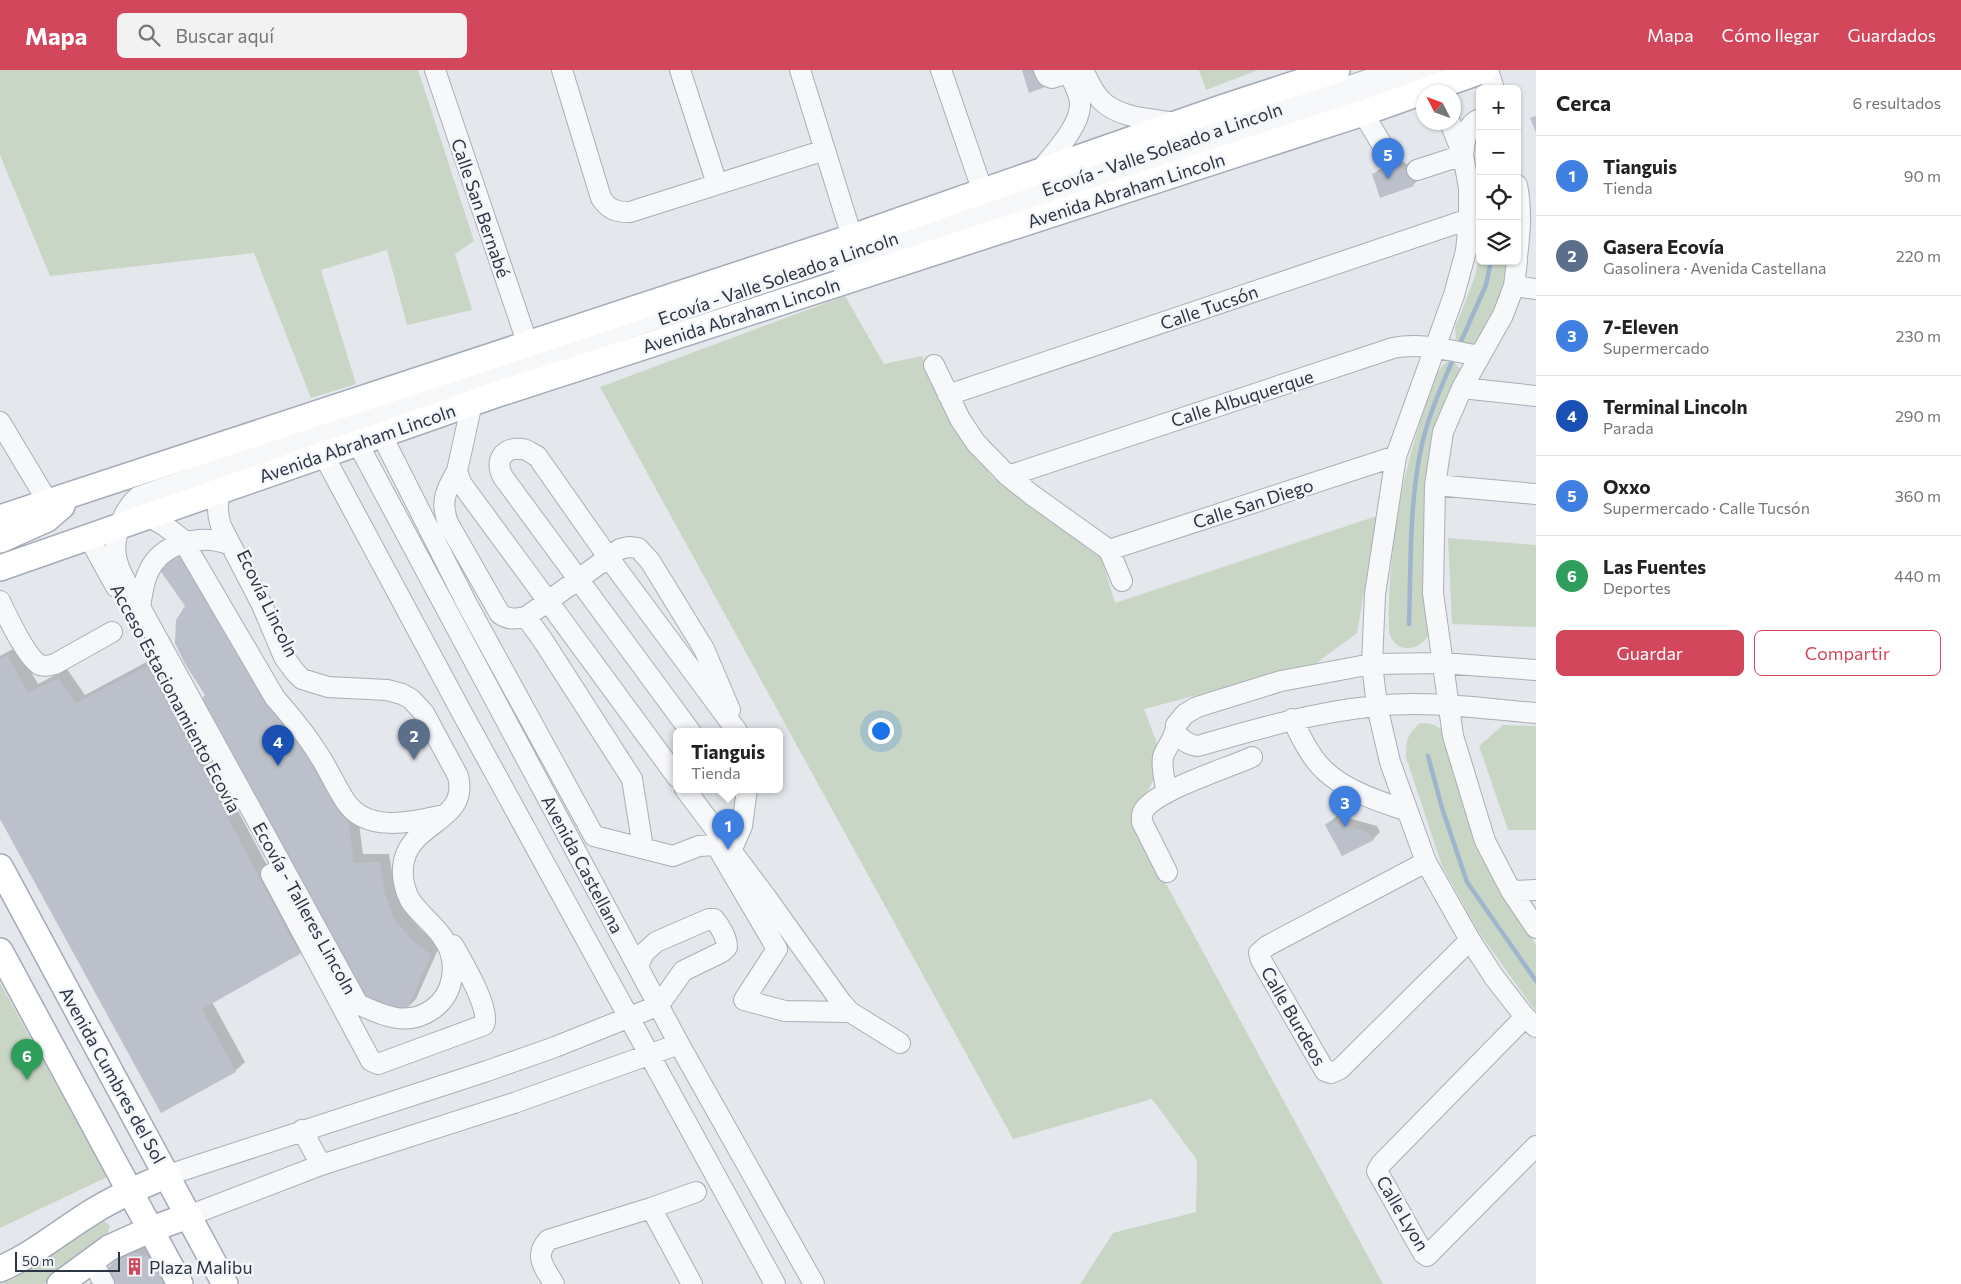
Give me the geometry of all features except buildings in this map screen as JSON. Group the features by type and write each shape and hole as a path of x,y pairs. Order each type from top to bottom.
{"main road":[{"name":"Avenida Abraham Lincoln","path":"0,568 119,528 357,442 388,417 472,403 1363,113 1438,83 1484,70"},
{"path":"0,518 72,495 388,417 528,345 852,237 1330,71"},
{"path":"0,540 47,519 59,510 72,495"},
{"name":"Avenida Cumbres del Sol","path":"0,867 168,1175 225,1284"},
{"path":"0,951 149,1230 180,1284"},
{"path":"28,1004 44,997 51,996 56,998 63,1006 92,1054 115,1079"},
{"path":"0,1269 128,1191 168,1175"},
{"path":"60,1284 109,1248 149,1230 188,1216"}],"street":[{"name":"Calle San Bernabé","path":"435,70 528,345"},
{"path":"562,70 601,198 606,206 614,211 630,212 825,150"},
{"path":"680,70 717,184"},
{"path":"800,70 852,237"},
{"path":"941,70 982,192"},
{"path":"1044,70 1052,78 1077,71"},
{"name":"Ecovía - Valle Soleado a Lincoln","path":"119,528 124,513 138,497 388,417 1397,70"},
{"path":"1488,70 1493,85"},
{"path":"1077,71 1102,101 1113,109 1125,114 1177,123"},
{"path":"1039,172 1069,133 1079,113 1077,71"},
{"path":"225,490 225,482 232,473 388,417 1438,83"},
{"path":"1363,113 1390,158"},
{"path":"1463,155 1466,136 1470,126 1476,122"},
{"path":"1453,130 1463,155 1469,188 1466,251 1454,295 1396,456 1375,594 1372,664 1377,706 1390,762 1426,862 1494,978 1531,1022"},
{"path":"1417,170 1463,155"},
{"path":"1521,228 1525,195"},
{"name":"Calle Tucsón","path":"948,395 1469,219"},
{"path":"1517,265 1514,286 1503,315 1462,388 1443,432 1435,485 1433,593 1452,736 1485,840 1511,891 1536,928"},
{"path":"1514,286 1536,289"},
{"name":"Calle Albuquerque","path":"1008,476 1393,348 1406,345 1480,356"},
{"path":"934,365 948,395 976,443 1008,476 1109,550 1122,581"},
{"path":"1462,388 1536,396"},
{"path":"472,403 457,471 444,499 443,510 448,523 500,614 506,619 514,620 526,617 620,549 638,548 650,561 704,649 729,705 736,728"},
{"path":"388,417 466,604 594,836 673,856 698,846 716,844 777,950 744,1000 785,1011 850,1012"},
{"path":"0,422 48,502"},
{"name":"Avenida Castellana","path":"357,442 679,1044 814,1284"},
{"path":"688,728 498,468 499,460 506,452 514,449 525,449 537,456 608,557 735,728"},
{"name":"Avenida Castellana","path":"324,454 456,703 775,1284"},
{"name":"Calle San Diego","path":"1109,550 1396,456"},
{"path":"457,471 466,492 673,772"},
{"path":"1435,485 1536,494"},
{"name":"Ecovía - Talleres Lincoln","path":"119,528 115,553 116,559 140,607 358,1004 383,1016 406,1018 424,1015 440,1004 449,990 453,977 450,950 444,938 410,900 404,886 404,858 417,836 426,828 455,810 461,785 458,776 424,713 412,699 387,690 328,687 302,679 294,672 284,658 262,605 217,513 218,500 225,490"},
{"name":"Ecovía Lincoln","path":"225,490 226,518 278,622 294,659 301,668 314,676 333,680 389,682 411,691 425,701 466,775 468,794 455,810"},
{"path":"148,516 165,526 184,543 275,698 318,752 347,804 367,818 384,823 419,821 455,810"},
{"name":"Acceso Estacionamiento Ecovía","path":"89,538 374,1063 378,1064 484,1025 486,1022 473,980 448,935 417,896 411,885 410,872 412,860 419,846 453,819 455,810"},
{"path":"140,607 147,573 163,552 184,543 201,539 219,540 231,545"},
{"path":"0,601 13,628 33,660 39,665 55,664 112,632"},
{"path":"526,617 632,779 643,848"},
{"path":"1167,793 1163,771 1164,757 1176,734 1176,725 1185,714 1197,706 1281,681 1372,664 1442,662 1536,670"},
{"path":"1176,734 1192,746 1198,746 1292,719 1377,706 1448,705 1536,713"},
{"path":"1292,719 1309,751 1325,771 1357,793 1408,811"},
{"path":"1167,872 1142,822 1142,812 1148,805 1167,793 1252,757"},
{"path":"688,793 850,1012 900,1044"},
{"path":"731,851 742,826 747,798"},
{"name":"Calle Burdeos","path":"1426,862 1267,946 1259,954 1325,1071 1331,1074 1340,1069 1470,940"},
{"path":"1511,891 1536,890"},
{"path":"168,1175 486,1071 555,1047 659,1005 683,971 722,952 727,947 727,942 718,923 714,919 709,919 656,942 644,953 638,966"},
{"name":"Calle Lyon","path":"1531,1022 1380,1164 1377,1171 1423,1253 1427,1256 1536,1146"},
{"path":"188,1216 322,1165 514,1103 679,1044"},
{"path":"302,1130 322,1165"},
{"path":"729,1198 757,1182"},
{"path":"554,1284 540,1259 542,1249 548,1240 696,1192"},
{"path":"651,1208 692,1284"},
{"path":"92,1260 104,1284"}],"green space":[{"path":"0,70 418,70 474,241 455,254 472,310 407,325 387,250 321,270 356,384 311,398 254,253 50,276 0,155"},
{"path":"1199,70 1258,70 1206,90"},
{"path":"1477,265 1511,265 1498,307 1477,345 1462,345 1456,339 1455,328 1474,279"},
{"path":"845,296 884,364 922,356 954,428 993,478 1098,547 1115,603 1377,516 1357,633 1315,664 1144,709 1164,762 1131,819 1383,1284 1080,1284 1113,1233 1196,1212 1197,1160 1152,1099 1013,1139 600,387"},
{"path":"1448,361 1455,363 1460,369 1460,376 1434,432 1425,487 1424,512 1429,635 1419,645 1407,648 1396,644 1389,632 1390,574 1397,516 1417,431 1434,380 1440,369"},
{"path":"1448,538 1536,545 1536,627 1452,624"},
{"path":"1420,723 1436,726 1448,735 1507,899 1536,945 1536,1012 1478,931 1442,866 1406,757 1408,738"},
{"path":"1503,725 1536,726 1536,830 1508,830 1479,746"},
{"path":"0,983 107,1177 0,1228"},
{"path":"97,1220 103,1220 110,1226 107,1234 91,1250 44,1284 0,1284 16,1278"}],"waterway":[{"path":"1458,348 1486,285 1490,265"},
{"path":"1409,624 1411,533 1418,466 1428,422 1454,357"},
{"path":"1428,756 1442,808 1467,882 1536,981"}],"place":[{"name":"Oxxo","path":"1388,179"},
{"name":"Gasera Ecovía","path":"414,760"},
{"name":"Terminal Lincoln","path":"278,766"},
{"name":"7-Eleven","path":"1345,827"},
{"name":"Tianguis","path":"728,850"},
{"name":"Las Fuentes","path":"27,1080"},
{"name":"Plaza Malibu","path":"135,1267"}]}
